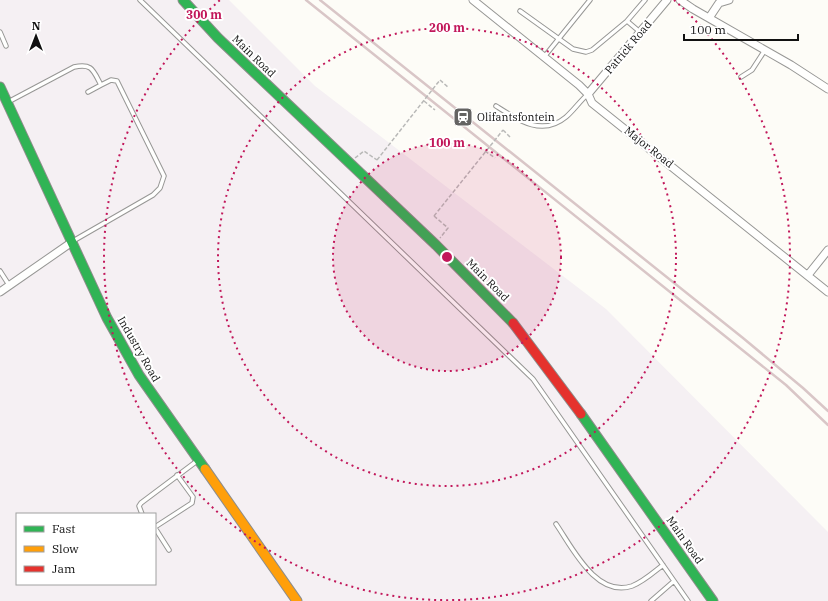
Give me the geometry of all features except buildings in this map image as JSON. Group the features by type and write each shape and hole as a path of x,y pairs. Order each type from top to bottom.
{"main road":[{"name":"Main Road","path":"183,0 218,38 498,306 533,348 713,601"},
{"name":"Industry Road","path":"0,87 107,318 127,355 198,460 297,601"}],"street":[{"name":"Major Road","path":"473,0 588,94 592,103 828,292"},
{"name":"Patrick Road","path":"588,94 667,0"},
{"path":"680,0 765,49 828,89"},
{"path":"709,18 719,3 729,0"},
{"path":"0,292 72,242"},
{"path":"808,275 828,250"}],"lane":[{"path":"140,0 533,379 688,601"},
{"path":"544,57 590,0"},
{"path":"520,11 577,51 589,52 627,21 645,0"},
{"path":"627,21 640,33"},
{"path":"0,32 6,46"},
{"path":"741,77 752,70 765,49"},
{"path":"7,102 74,67 84,65 91,68 101,85"},
{"path":"72,242 153,195 160,188 164,176 117,81 111,80 88,92"},
{"path":"496,106 521,122 542,127 567,117 588,94"},
{"path":"0,271 10,285"},
{"path":"142,513 139,506 198,460"},
{"path":"156,527 192,503 193,497 177,475"},
{"path":"556,524 592,576 604,583 616,587 630,586 663,565"},
{"path":"156,530 169,550"},
{"path":"652,601 674,581"}],"path":[{"path":"364,151 377,160 440,80 449,88"},
{"path":"424,101 435,110"},
{"path":"436,245 448,228 434,216 503,130 510,137"},
{"path":"485,151 495,158"}],"shaded area":[{"path":"0,0 229,0 315,86 606,309 828,532 828,601 0,601"}],"railway":[{"path":"306,0 786,385 828,425"},
{"path":"320,0 743,338 828,411"}],"traffic: fast":[{"path":"183,0 218,38 436,245 513,323"},
{"path":"0,87 107,318 139,375 205,469"},
{"path":"581,414 713,601"}],"traffic: slow":[{"path":"205,469 297,601"}],"traffic: jam":[{"path":"513,323 581,414"}],"place":[{"name":"Olifantsfontein","path":"463,117"}]}
